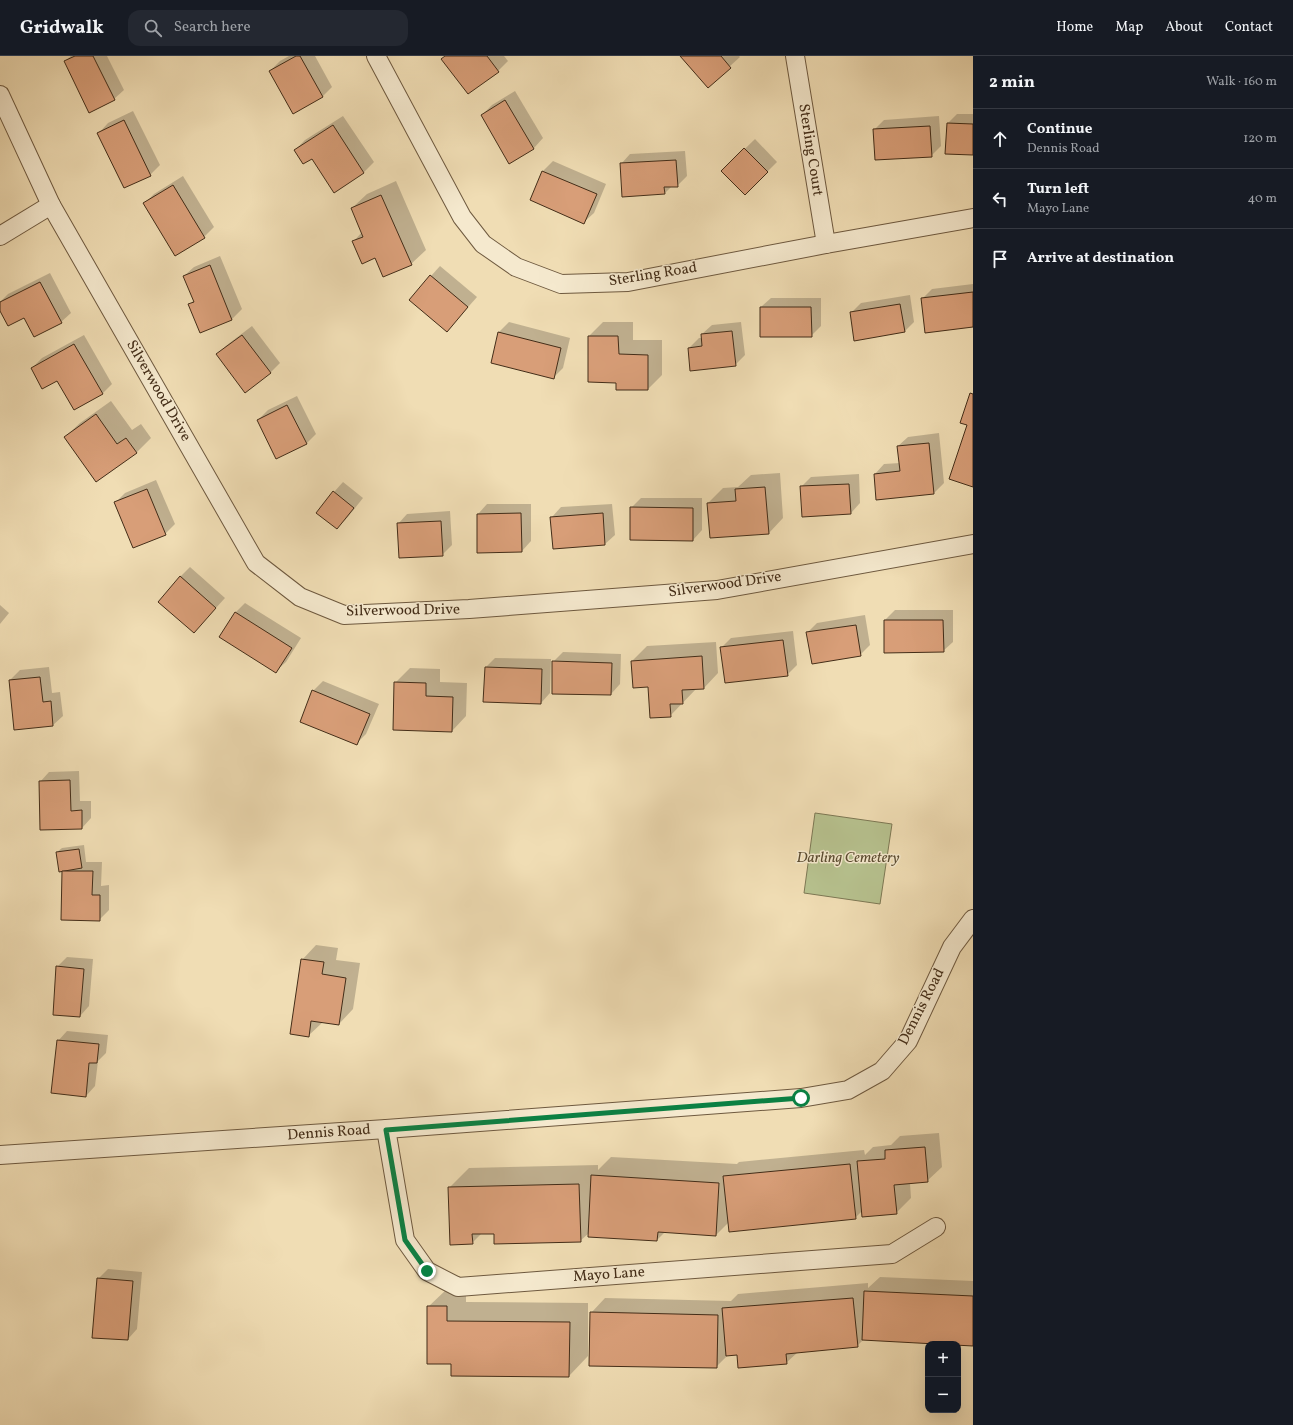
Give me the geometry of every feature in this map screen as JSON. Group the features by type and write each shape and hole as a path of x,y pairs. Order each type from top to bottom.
{"street":[{"name":"Sterling Road","path":"376,56 462,217 483,244 516,267 561,284 628,282 826,244 973,218"},
{"name":"Sterling Court","path":"795,56 826,244"},
{"name":"Silverwood Drive","path":"0,95 51,205 256,563 300,597 344,615 469,609 717,590 973,544"},
{"path":"0,236 51,205"},
{"name":"Dennis Road","path":"0,1155 386,1130 801,1098 848,1090 882,1071 908,1041 952,947 973,919"},
{"name":"Mayo Lane","path":"386,1130 405,1240 427,1271 458,1287 892,1254 936,1227"}],"green space":[{"name":"Darling Cemetery","path":"815,813 892,824 880,904 804,893"}],"building":[{"path":"75,56 93,56 115,100 89,113 64,61"},
{"path":"296,56 300,56 323,97 293,114 269,71"},
{"path":"445,56 487,56 499,72 468,94 441,59"},
{"path":"680,56 721,56 731,68 708,88"},
{"path":"505,100 534,149 509,164 481,115"},
{"path":"124,120 151,176 124,188 97,133"},
{"path":"947,123 973,124 973,155 945,154"},
{"path":"333,125 364,173 334,193 312,159 303,164 294,150"},
{"path":"930,126 932,157 875,160 873,129"},
{"path":"744,148 768,172 745,195 721,171"},
{"path":"676,160 678,187 664,187 665,194 622,197 620,163"},
{"path":"542,171 597,194 584,224 530,200"},
{"path":"173,185 205,238 175,256 143,203"},
{"path":"381,195 412,265 383,277 375,258 362,264 352,241 363,237 351,208"},
{"path":"210,265 232,320 200,333 188,304 194,302 183,276"},
{"path":"430,275 468,307 447,332 409,300"},
{"path":"40,282 62,323 34,337 24,318 8,326 0,311 0,302"},
{"path":"973,292 973,327 925,333 921,298"},
{"path":"900,304 905,332 854,341 850,312"},
{"path":"760,307 811,307 812,337 760,337"},
{"path":"732,331 736,366 690,371 688,348 702,346 701,334"},
{"path":"498,332 561,348 554,379 491,363"},
{"path":"242,335 271,373 245,393 216,354"},
{"path":"588,336 618,336 619,354 648,355 648,390 616,390 616,383 588,382"},
{"path":"74,344 103,394 74,410 57,381 42,389 31,368"},
{"path":"970,393 973,394 973,487 949,479 967,425 960,423"},
{"path":"287,405 307,444 276,459 257,420"},
{"path":"96,414 117,444 126,438 137,453 96,482 64,437"},
{"path":"929,443 934,494 876,500 874,474 900,471 897,446"},
{"path":"849,484 851,514 802,517 800,486"},
{"path":"765,487 769,534 710,538 707,503 736,501 735,489"},
{"path":"147,489 166,535 133,548 114,502"},
{"path":"333,491 354,508 337,529 316,513"},
{"path":"630,507 693,508 693,541 630,540"},
{"path":"521,513 522,552 477,553 477,514"},
{"path":"603,513 605,545 553,549 550,517"},
{"path":"441,521 443,556 399,558 397,523"},
{"path":"180,576 216,608 194,633 158,602"},
{"path":"235,612 292,648 276,673 219,637"},
{"path":"884,620 943,620 944,652 884,653"},
{"path":"856,625 861,656 812,664 806,632"},
{"path":"783,640 788,676 725,683 720,647"},
{"path":"702,656 704,689 682,690 683,704 670,704 671,717 650,718 648,687 633,688 631,661"},
{"path":"552,661 612,663 611,695 552,694"},
{"path":"485,667 542,669 541,704 483,702"},
{"path":"40,677 43,702 51,701 53,726 14,730 9,680"},
{"path":"394,682 426,683 426,696 453,697 452,732 393,730"},
{"path":"312,690 370,714 357,745 300,722"},
{"path":"70,780 71,811 82,810 82,829 40,830 39,781"},
{"path":"79,849 82,868 59,872 56,852"},
{"path":"62,871 93,871 92,895 100,895 100,921 61,920"},
{"path":"301,959 324,962 322,974 346,978 339,1025 311,1021 309,1037 290,1034"},
{"path":"56,966 84,969 80,1017 53,1015"},
{"path":"57,1040 99,1044 97,1063 89,1063 86,1097 51,1093"},
{"path":"925,1147 928,1182 894,1185 897,1214 862,1217 857,1161 885,1159 885,1150"},
{"path":"850,1164 856,1219 729,1232 723,1176"},
{"path":"591,1175 719,1183 716,1236 658,1232 657,1241 588,1237"},
{"path":"579,1184 581,1242 494,1244 494,1234 472,1234 473,1244 450,1245 448,1187"},
{"path":"97,1278 133,1281 128,1340 92,1338"},
{"path":"864,1291 973,1296 973,1346 961,1345 961,1341 925,1341 925,1343 862,1340"},
{"path":"853,1298 858,1347 786,1354 787,1364 738,1368 737,1355 726,1356 722,1308"},
{"path":"427,1306 447,1306 447,1321 570,1322 569,1377 451,1376 451,1364 427,1364"},
{"path":"590,1312 718,1315 717,1368 589,1366"}],"route":[{"path":"427,1271 405,1240 386,1130 801,1098"}]}
